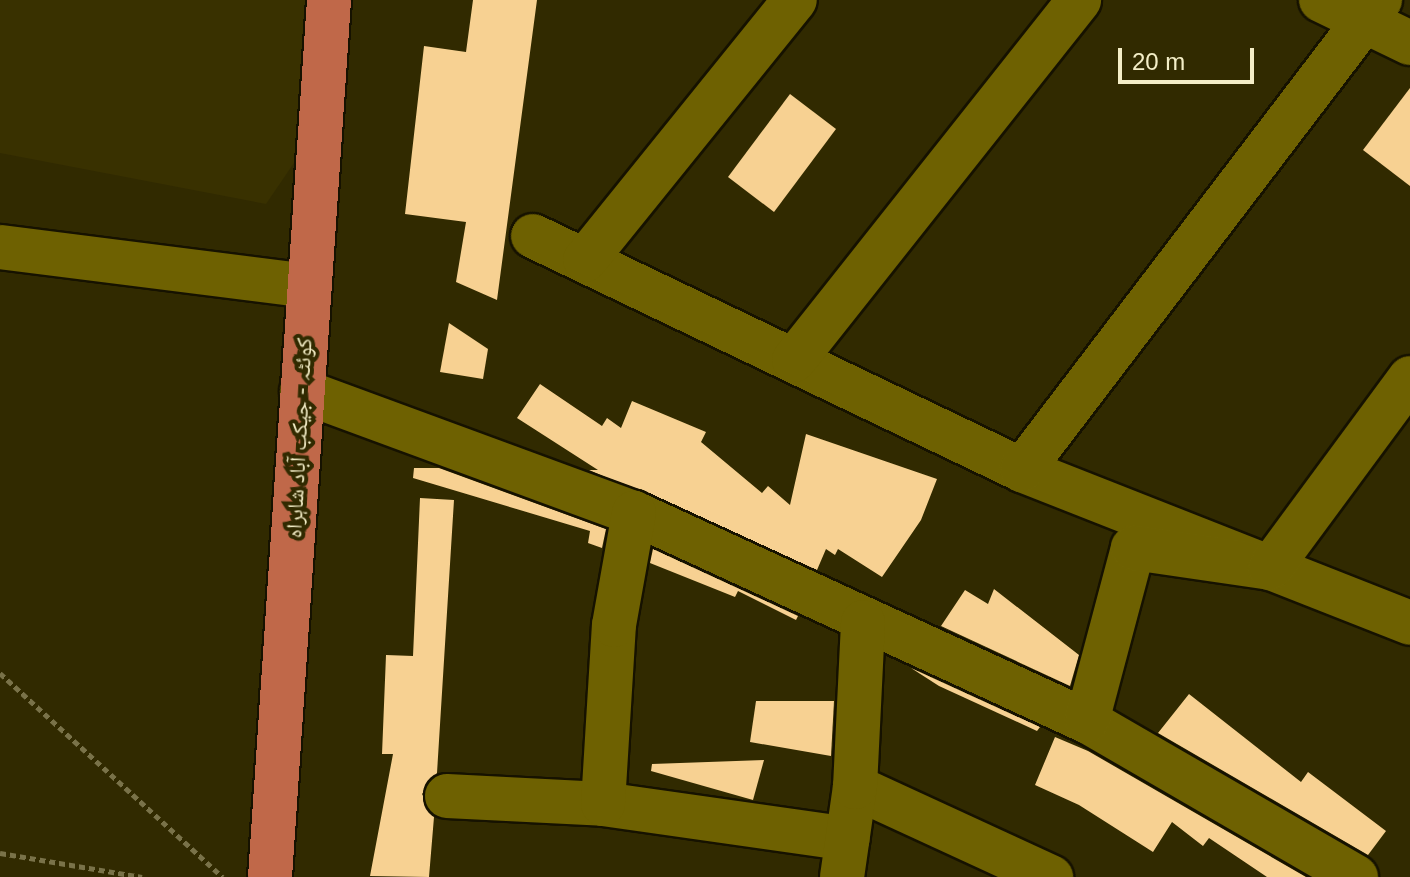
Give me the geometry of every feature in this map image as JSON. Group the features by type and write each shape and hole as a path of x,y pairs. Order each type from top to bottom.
{"highway":[{"name":"کوئٹہ - جیکب آباد شاہراہ","path":"270,877 329,0"}],"street":[{"path":"585,260 795,0"},
{"path":"794,360 1079,0"},
{"path":"1321,0 1373,11 1410,43"},
{"path":"1022,470 1373,11"},
{"path":"533,236 1022,470 1410,623"},
{"path":"0,247 309,286"},
{"path":"1270,568 1410,378"},
{"path":"302,391 634,513 863,622 1087,721 1353,876"},
{"path":"603,804 614,625 634,513"},
{"path":"1087,721 1133,548 1270,568"},
{"path":"447,796 603,804 845,858 855,787 863,622"},
{"path":"855,787 1051,877"}],"path":[{"path":"0,673 223,877"},
{"path":"0,853 142,877"}],"shaded area":[{"path":"0,0 308,0 300,154 266,204 0,153"}],"building":[{"path":"473,0 537,0 497,300 456,282 466,222 405,214 424,46 466,52"},
{"path":"1410,88 1410,186 1363,150"},
{"path":"790,94 836,129 774,212 728,177"},
{"path":"449,323 488,349 483,379 440,372"},
{"path":"540,384 602,426 607,418 621,428 632,401 706,432 701,442 762,493 768,486 790,505 806,434 937,479 921,520 882,577 838,549 835,555 826,549 817,570 589,470 598,470 517,418"},
{"path":"414,468 439,468 606,529 602,548 588,543 590,531 413,478"},
{"path":"420,498 454,500 437,773 422,794 434,817 429,877 370,876 393,754 382,754 386,655 413,656"},
{"path":"653,549 798,616 796,620 738,591 735,597 650,563"},
{"path":"994,589 1079,655 1070,686 941,626 965,590 988,604"},
{"path":"911,668 1040,727 1037,731 939,686"},
{"path":"1189,694 1301,782 1308,772 1386,831 1368,855 1158,733"},
{"path":"756,701 834,701 831,756 750,742"},
{"path":"1055,737 1088,751 1306,877 1267,877 1209,838 1203,846 1172,822 1153,852 1079,805 1035,785"},
{"path":"764,760 753,800 651,771 652,764"}]}
